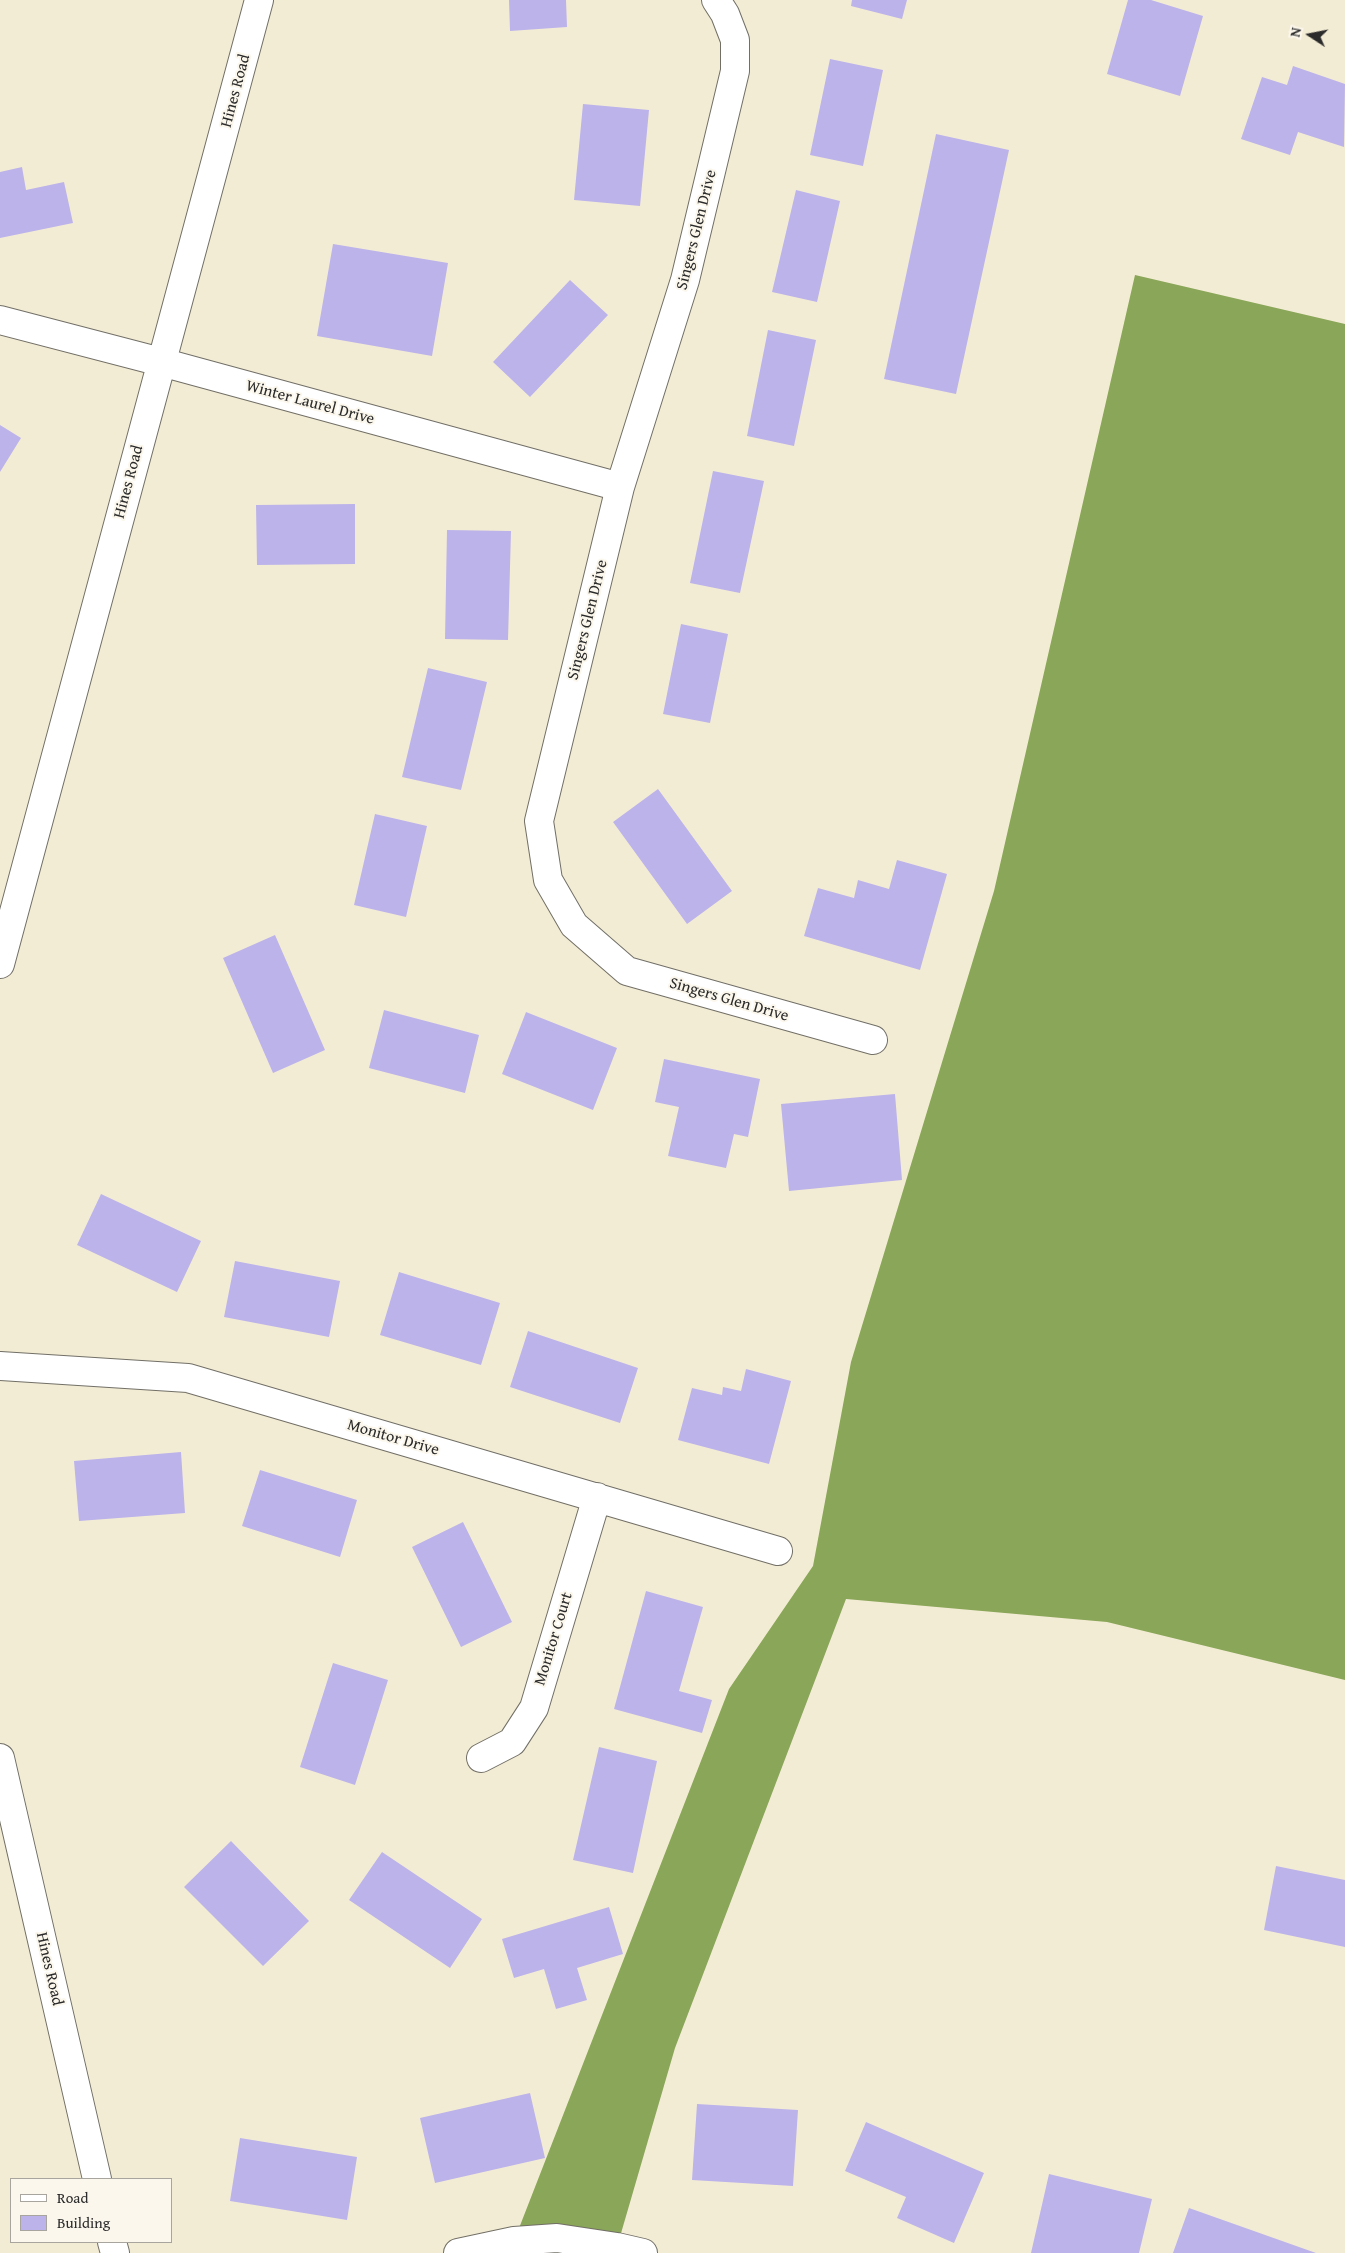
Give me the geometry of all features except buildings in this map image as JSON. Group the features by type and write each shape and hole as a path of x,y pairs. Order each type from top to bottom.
{"street":[{"name":"Hines Road","path":"0,964 259,0"},
{"name":"Singers Glen Drive","path":"716,0 725,14 735,40 735,71 685,280 620,487 539,821 548,880 574,925 628,971 873,1040"},
{"name":"Winter Laurel Drive","path":"0,320 620,487"},
{"name":"Monitor Drive","path":"0,1366 188,1378 778,1551"},
{"name":"Monitor Court","path":"480,1758 512,1742 534,1708 597,1497"},
{"name":"Hines Road","path":"0,1758 98,2178"},
{"path":"458,2253 514,2241 557,2238 618,2247 643,2253"}],"green space":[{"path":"1135,275 1345,324 1345,1680 1107,1622 846,1599 675,2048 617,2247 514,2241 729,1689 813,1566 851,1362 994,891"}]}
